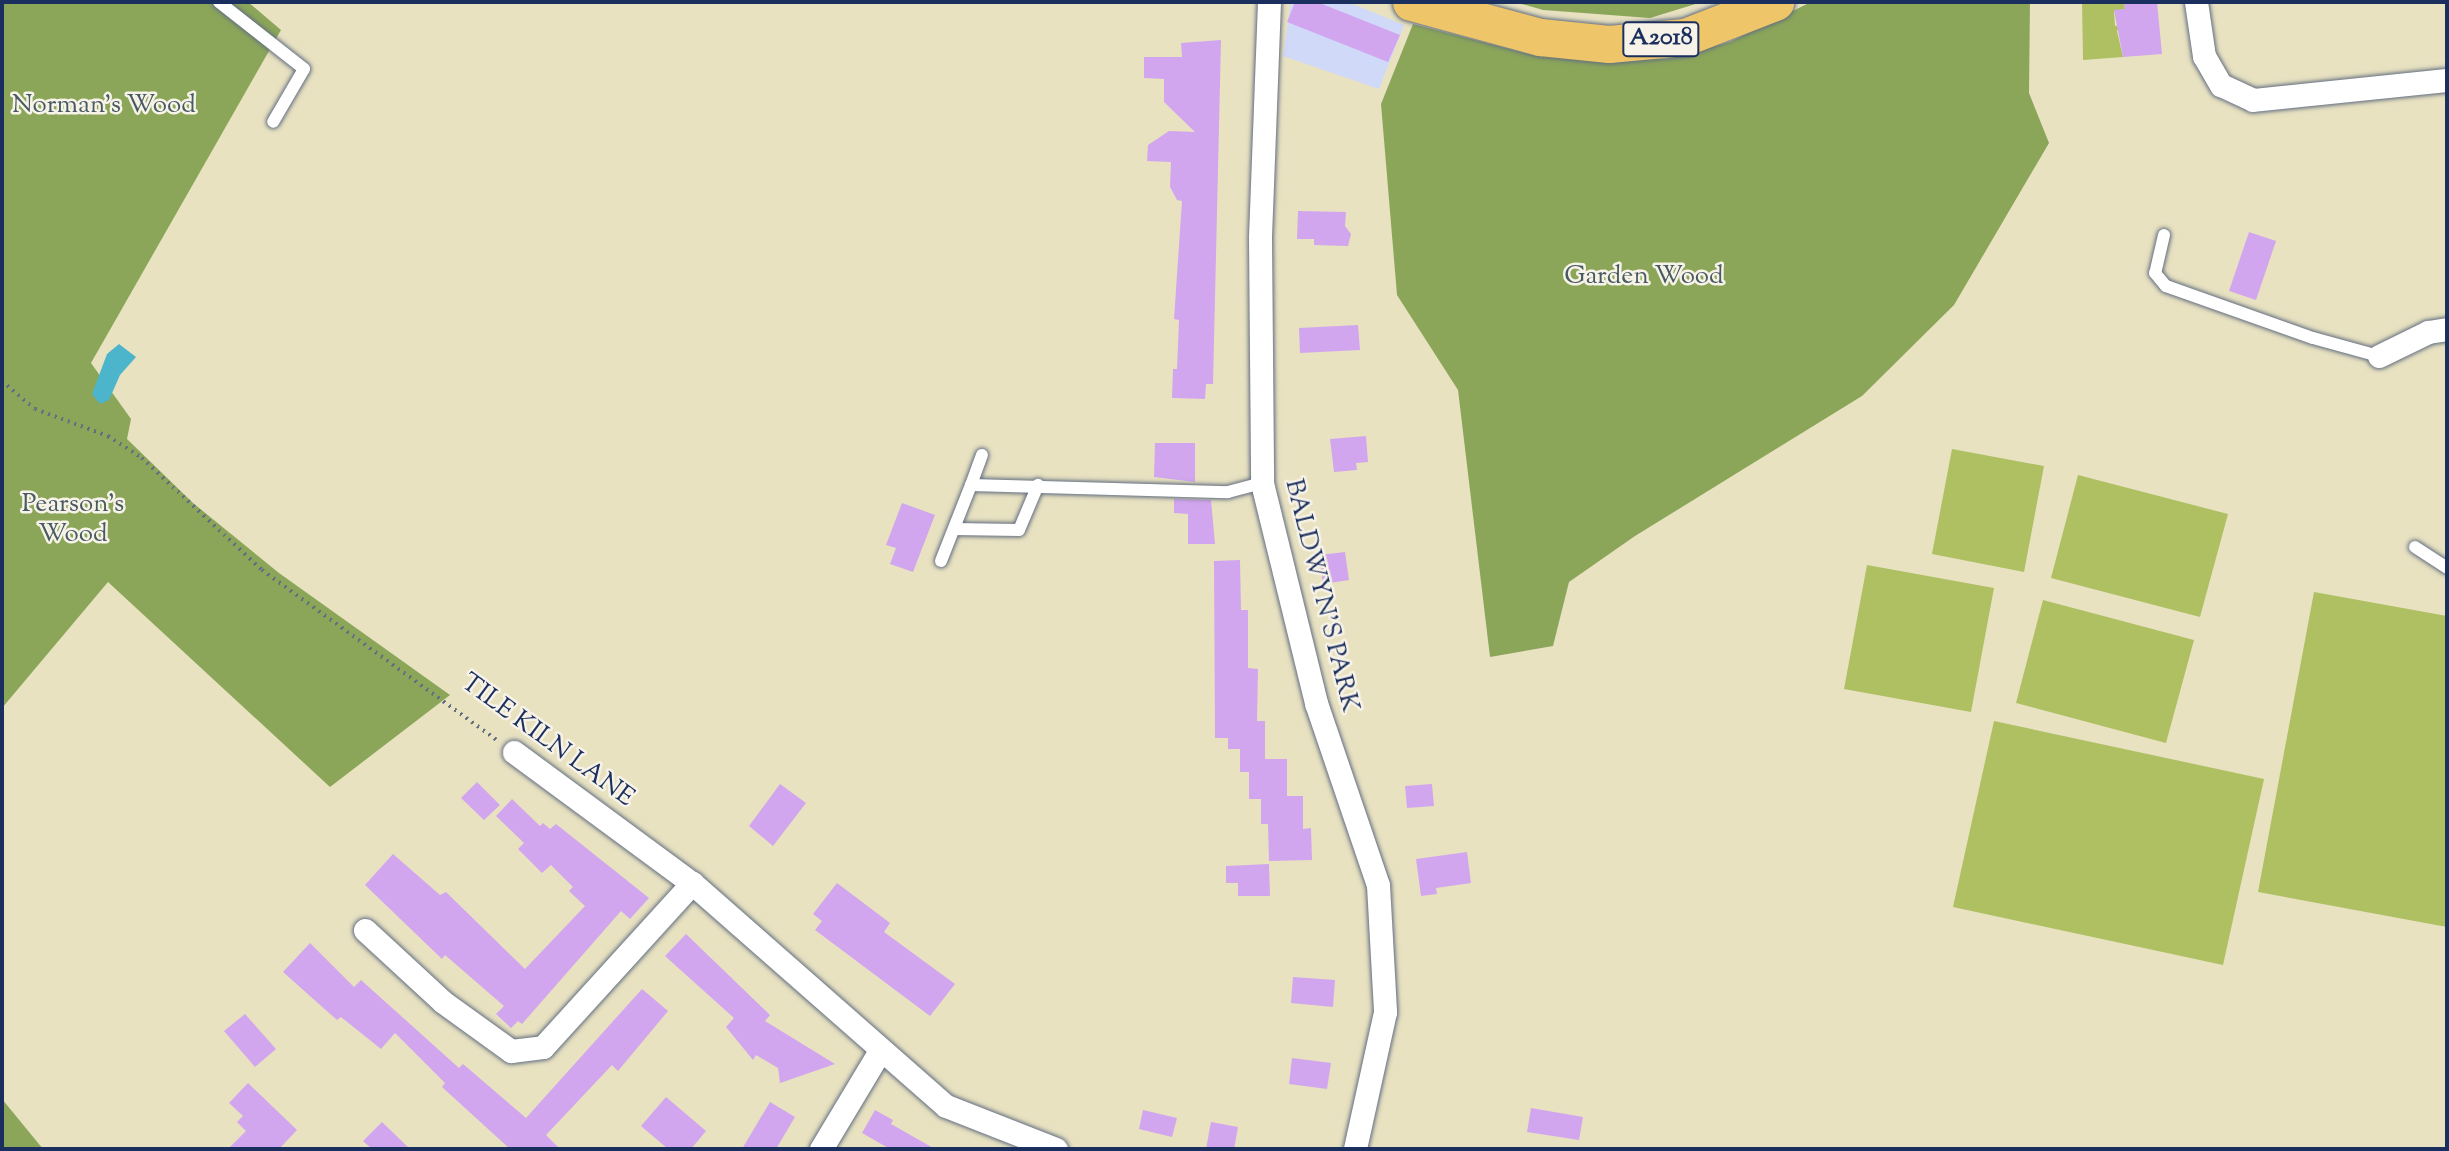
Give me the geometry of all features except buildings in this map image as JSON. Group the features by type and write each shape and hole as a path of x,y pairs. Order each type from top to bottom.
{"main road":[{"name":"A2018","path":"1412,2 1540,37 1609,44 1685,37 1775,2"}],"street":[{"name":"BALDWYN'S PARK","path":"1269,2 1260,238 1262,483 1316,703 1378,885 1385,1012 1355,1149"},
{"path":"2196,2 2204,56 2221,85 2253,100 2447,80"},
{"path":"2379,356 2428,332 2447,329"},
{"name":"TILE KILN LANE","path":"513,752 692,883 880,1051 946,1106 1056,1149"},
{"path":"365,930 443,1002 511,1051 542,1047 692,883"},
{"path":"821,1149 880,1051"}],"lane":[{"path":"219,2 304,69 273,122"},
{"path":"2164,235 2155,273 2166,286 2379,356"},
{"path":"941,561 982,456"},
{"path":"971,485 1228,492 1262,483"},
{"path":"954,529 1019,530 1038,485"},
{"path":"2415,547 2447,568"}],"path":[{"name":"TILE KILN LANE","path":"2,381 35,409 108,436 142,458 262,570 513,752"}],"shaded area":[{"path":"1291,2 1348,2 1404,25 1379,89 1283,56"}],"green space":[{"path":"2,2 248,2 281,30 91,363 131,419 127,439 193,503 279,573 450,695 330,787 108,582 2,708"},
{"path":"1515,2 1702,2 1650,18 1543,10"},
{"name":"Garden Wood","path":"1811,2 2030,2 2029,93 2049,143 1954,305 1862,396 1635,536 1569,582 1553,646 1490,657 1458,390 1397,295 1381,104 1413,24 1537,56 1666,59 1730,42"},
{"path":"2082,2 2124,2 2125,9 2114,11 2115,26 2121,25 2117,31 2123,57 2083,60"},
{"path":"1952,449 2044,466 2024,572 1932,554"},
{"path":"2078,475 2228,514 2200,617 2051,578"},
{"path":"1867,565 1994,588 1971,712 1844,689"},
{"path":"2314,592 2447,616 2447,927 2258,892"},
{"path":"2043,600 2194,640 2166,743 2016,703"},
{"path":"1994,721 2264,779 2223,965 1953,907"},
{"path":"2,1099 43,1149 2,1149"}],"water":[{"path":"119,344 136,357 120,375 109,400 100,404 92,394 107,354"}],"park label":[{"name":"Norman's Wood","path":"104,106"},
{"name":"Pearson's Wood","path":"73,520"}]}
